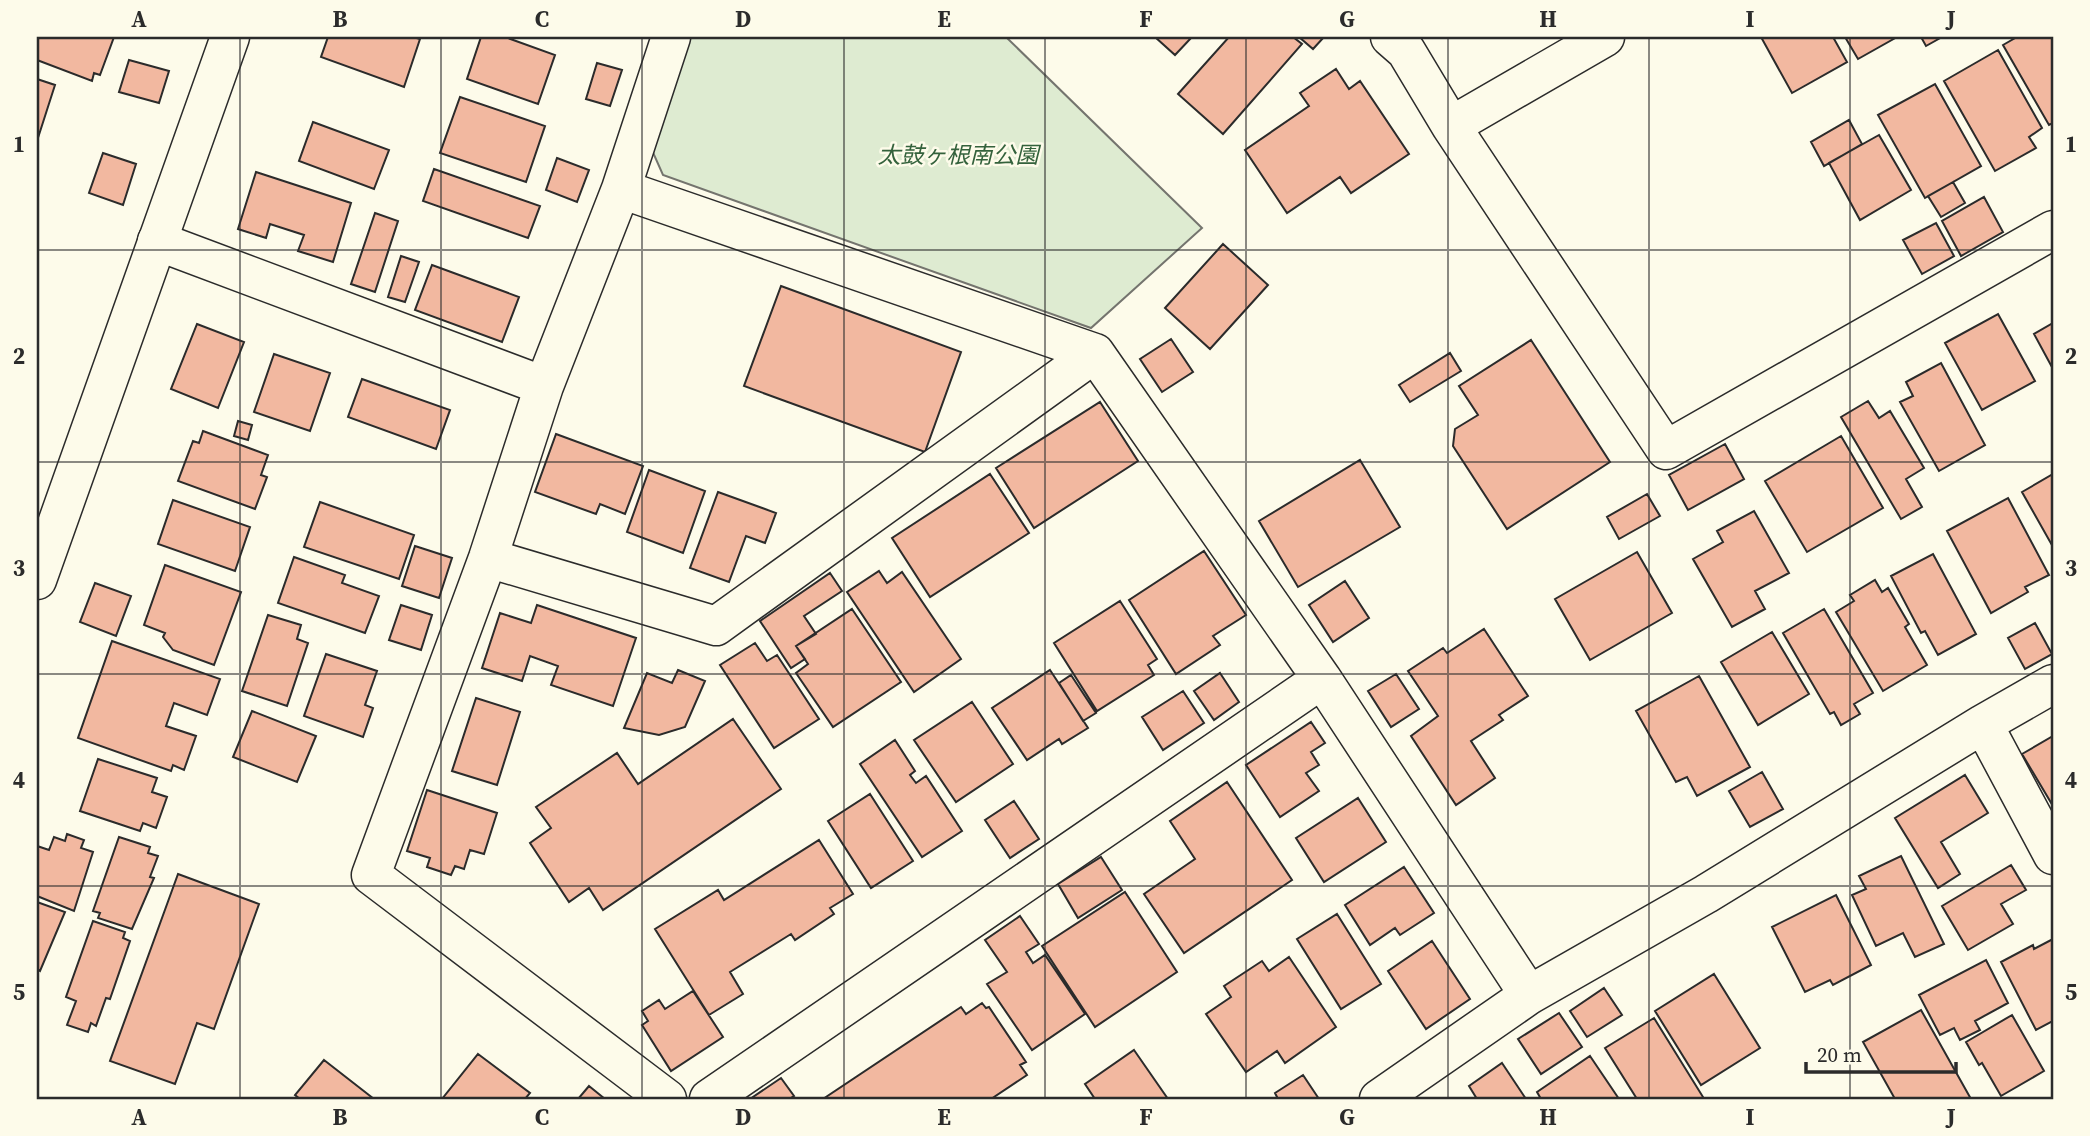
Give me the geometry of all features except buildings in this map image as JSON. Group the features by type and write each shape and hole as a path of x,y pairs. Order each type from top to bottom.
{"street":[{"path":"37,580 230,37"},
{"path":"667,1099 371,875 488,558 544,386 621,189 671,37"},
{"path":"1390,37 1406,51 1451,126 1666,450 2053,230"},
{"path":"1451,126 1605,37"},
{"path":"621,189 1096,353 1322,680 1529,995"},
{"path":"157,241 544,386"},
{"path":"488,558 716,626 1096,353"},
{"path":"709,1099 1322,680"},
{"path":"1380,1099 1529,995 1706,894 2053,684"},
{"path":"1983,724 2053,855"}],"green space":[{"name":"太鼓ヶ根南公園","path":"691,37 1006,37 1202,228 1091,328 663,175 651,148"}]}
